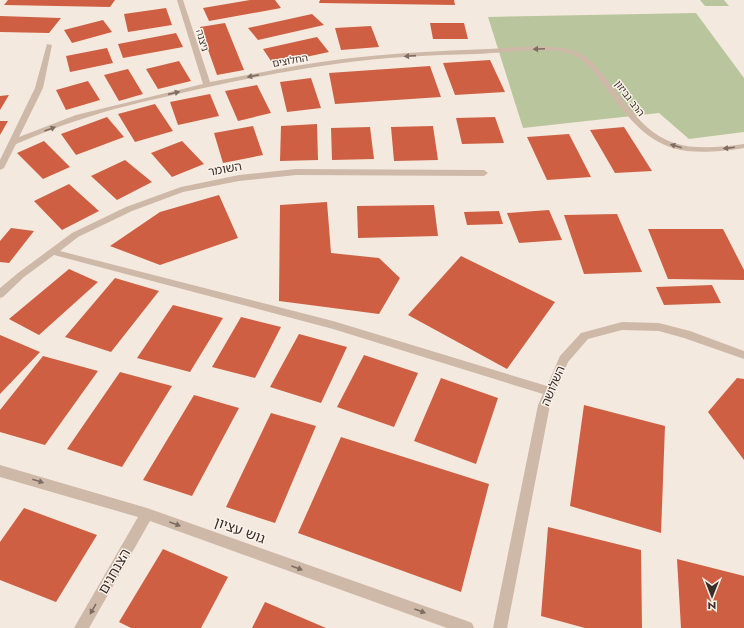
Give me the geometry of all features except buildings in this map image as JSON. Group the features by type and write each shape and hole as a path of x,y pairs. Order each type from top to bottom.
{"street":[{"name":"ניצנה","path":"180,0 207,85"},
{"path":"0,168 38,88 49,45"},
{"name":"החלוצים","path":"13,142 79,118 207,85 343,61 444,53 544,48 578,55"},
{"name":"הרב גביזון","path":"578,55 592,66 639,127 656,140 679,148 714,150 744,146"},
{"name":"השומר","path":"0,294 75,235 129,209 182,190 239,178 296,172 484,173"},
{"path":"53,252 333,325 550,392"},
{"name":"השלושה","path":"500,628 544,404 564,359 585,336 622,326 659,327 686,334 744,355"},
{"name":"גוש עציון","path":"0,471 147,514 467,628"},
{"name":"הצנחנים","path":"81,628 147,514"}],"green space":[{"path":"700,0 724,0 729,6 705,6"},
{"path":"696,13 744,78 744,132 689,139 659,113 523,128 488,17"}]}
